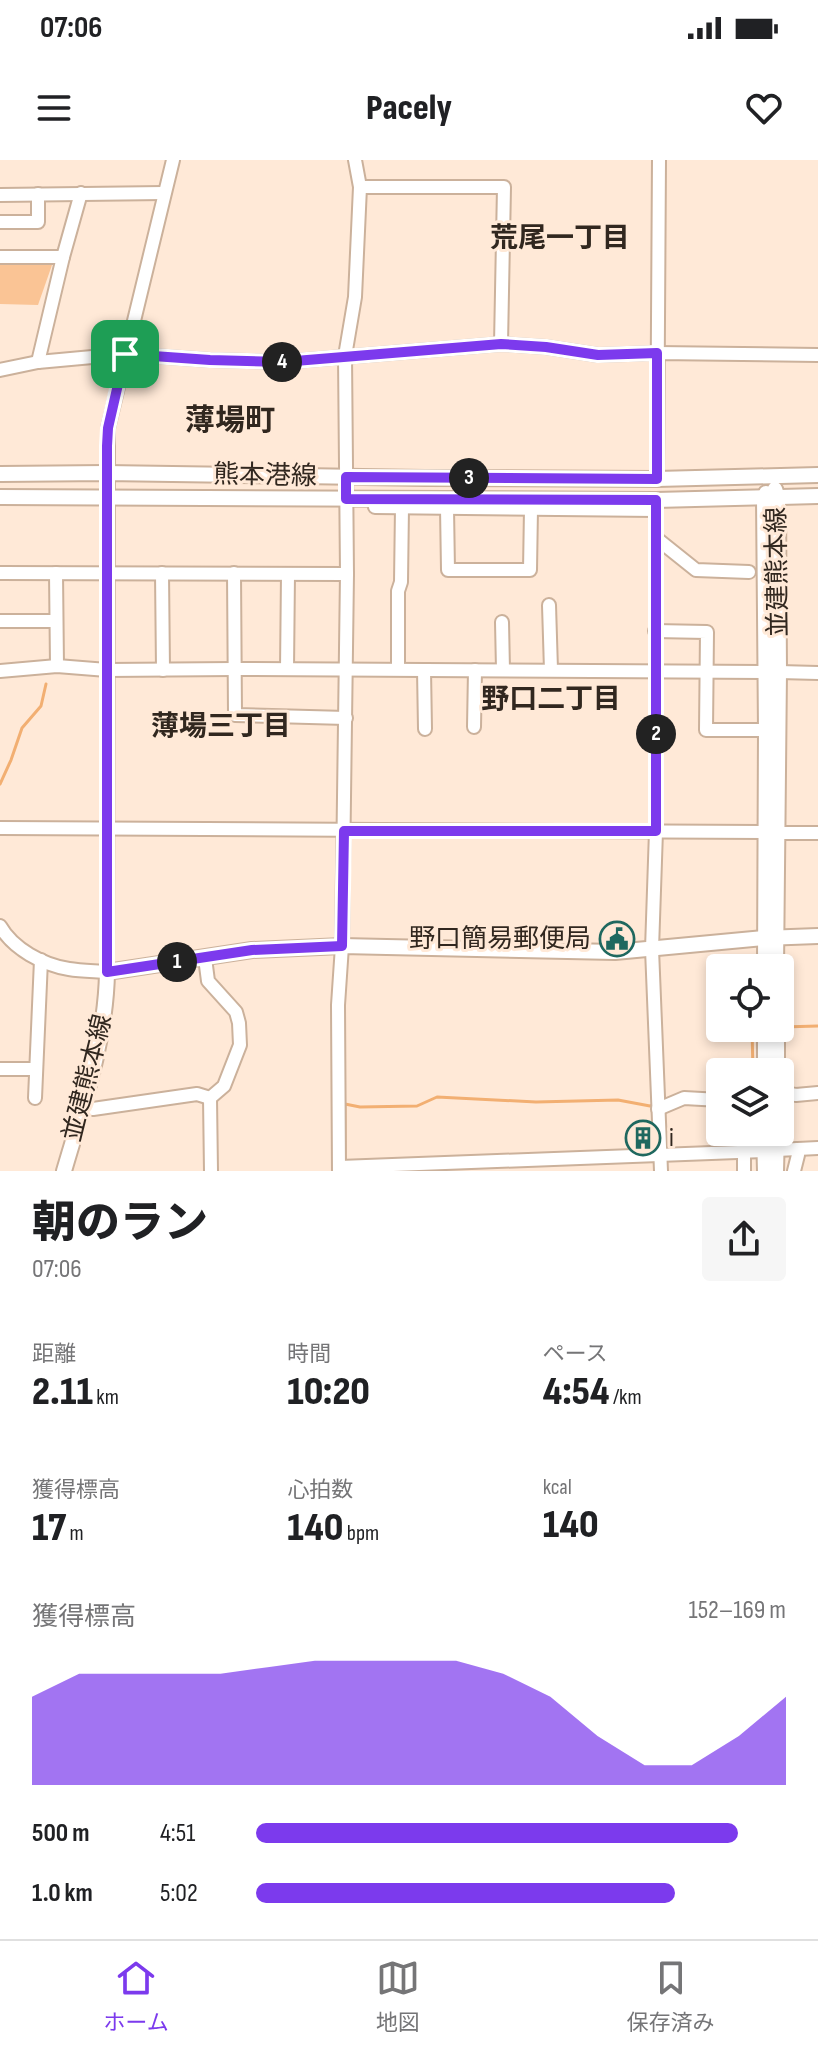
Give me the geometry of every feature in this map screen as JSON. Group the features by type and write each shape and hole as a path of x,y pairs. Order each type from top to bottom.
{"main road":[{"name":"熊本港線","path":"0,474 657,479 818,475"},
{"name":"並建熊本線","path":"767,954 772,833 771,478"},
{"name":"熊本港線","path":"0,497 656,505 818,496"},
{"name":"並建熊本線","path":"772,672 766,730 772,833"},
{"path":"107,972 252,950 342,946 579,952 818,936"},
{"name":"並建熊本線","path":"770,938 773,954"},
{"name":"並建熊本線","path":"64,1171 84,1108 107,999 107,972"},
{"path":"769,1146 776,1171"},
{"path":"765,1171 773,1146"}],"street":[{"path":"1,931 22,951 41,960 67,969 107,972 108,428 173,160"},
{"path":"355,160 360,187 355,297 345,356 347,574 342,946 338,1005 340,1169 818,1148"},
{"path":"657,479 659,160"},
{"path":"360,187 504,187 501,344"},
{"path":"38,362 81,193"},
{"path":"0,195 164,193"},
{"path":"0,222 38,222 38,194"},
{"path":"0,257 63,257"},
{"path":"0,370 38,362 125,354 283,362 501,344 598,355 818,355"},
{"path":"375,507 531,509 656,505 656,831 652,949 661,1171"},
{"path":"398,669 402,507"},
{"path":"447,508 448,570 530,570 531,509"},
{"path":"656,538 696,570 749,572"},
{"path":"0,573 347,574"},
{"path":"56,573 57,666"},
{"path":"162,573 163,670"},
{"path":"234,573 235,715 346,718"},
{"path":"287,669 288,574"},
{"path":"549,605 551,670"},
{"path":"0,621 56,621"},
{"path":"502,622 503,670"},
{"path":"655,631 707,632 706,730 766,730"},
{"path":"0,671 57,666 107,670 818,673"},
{"path":"424,670 425,729"},
{"path":"474,727 475,670"},
{"path":"0,828 818,833"},
{"path":"205,958 208,981 236,1012 240,1045 224,1086 210,1098"},
{"path":"35,1098 41,960"},
{"path":"0,1069 36,1069"},
{"path":"794,1095 818,1093"},
{"path":"84,1108 197,1094 210,1098"},
{"path":"210,1098 211,1171"},
{"path":"658,1109 684,1098 706,1099"},
{"path":"794,1171 798,1149"},
{"path":"744,1152 744,1171"}],"shaded area":[{"path":"0,264 52,265 38,305 0,304"}],"waterway":[{"path":"0,784 22,728 41,706 46,684"},
{"path":"794,1027 818,1026"},
{"path":"752,1042 753,1058"},
{"path":"345,1159 345,1104 360,1107 417,1106 437,1097 536,1102 618,1100 650,1106 656,1104"}],"place":[{"name":"野口簡易郵便局","path":"617,939"},
{"name":"i","path":"643,1138"}],"district":[{"name":"荒尾一丁目","path":"560,238"},
{"name":"薄場町","path":"230,421"},
{"name":"野口二丁目","path":"551,699"},
{"name":"薄場三丁目","path":"221,726"}],"route":[{"path":"501,344 598,355 657,353 657,479 346,477 346,499 656,500 656,831 344,831 342,946 252,950 107,972 107,446 108,428 125,354 283,362 501,344"}]}
